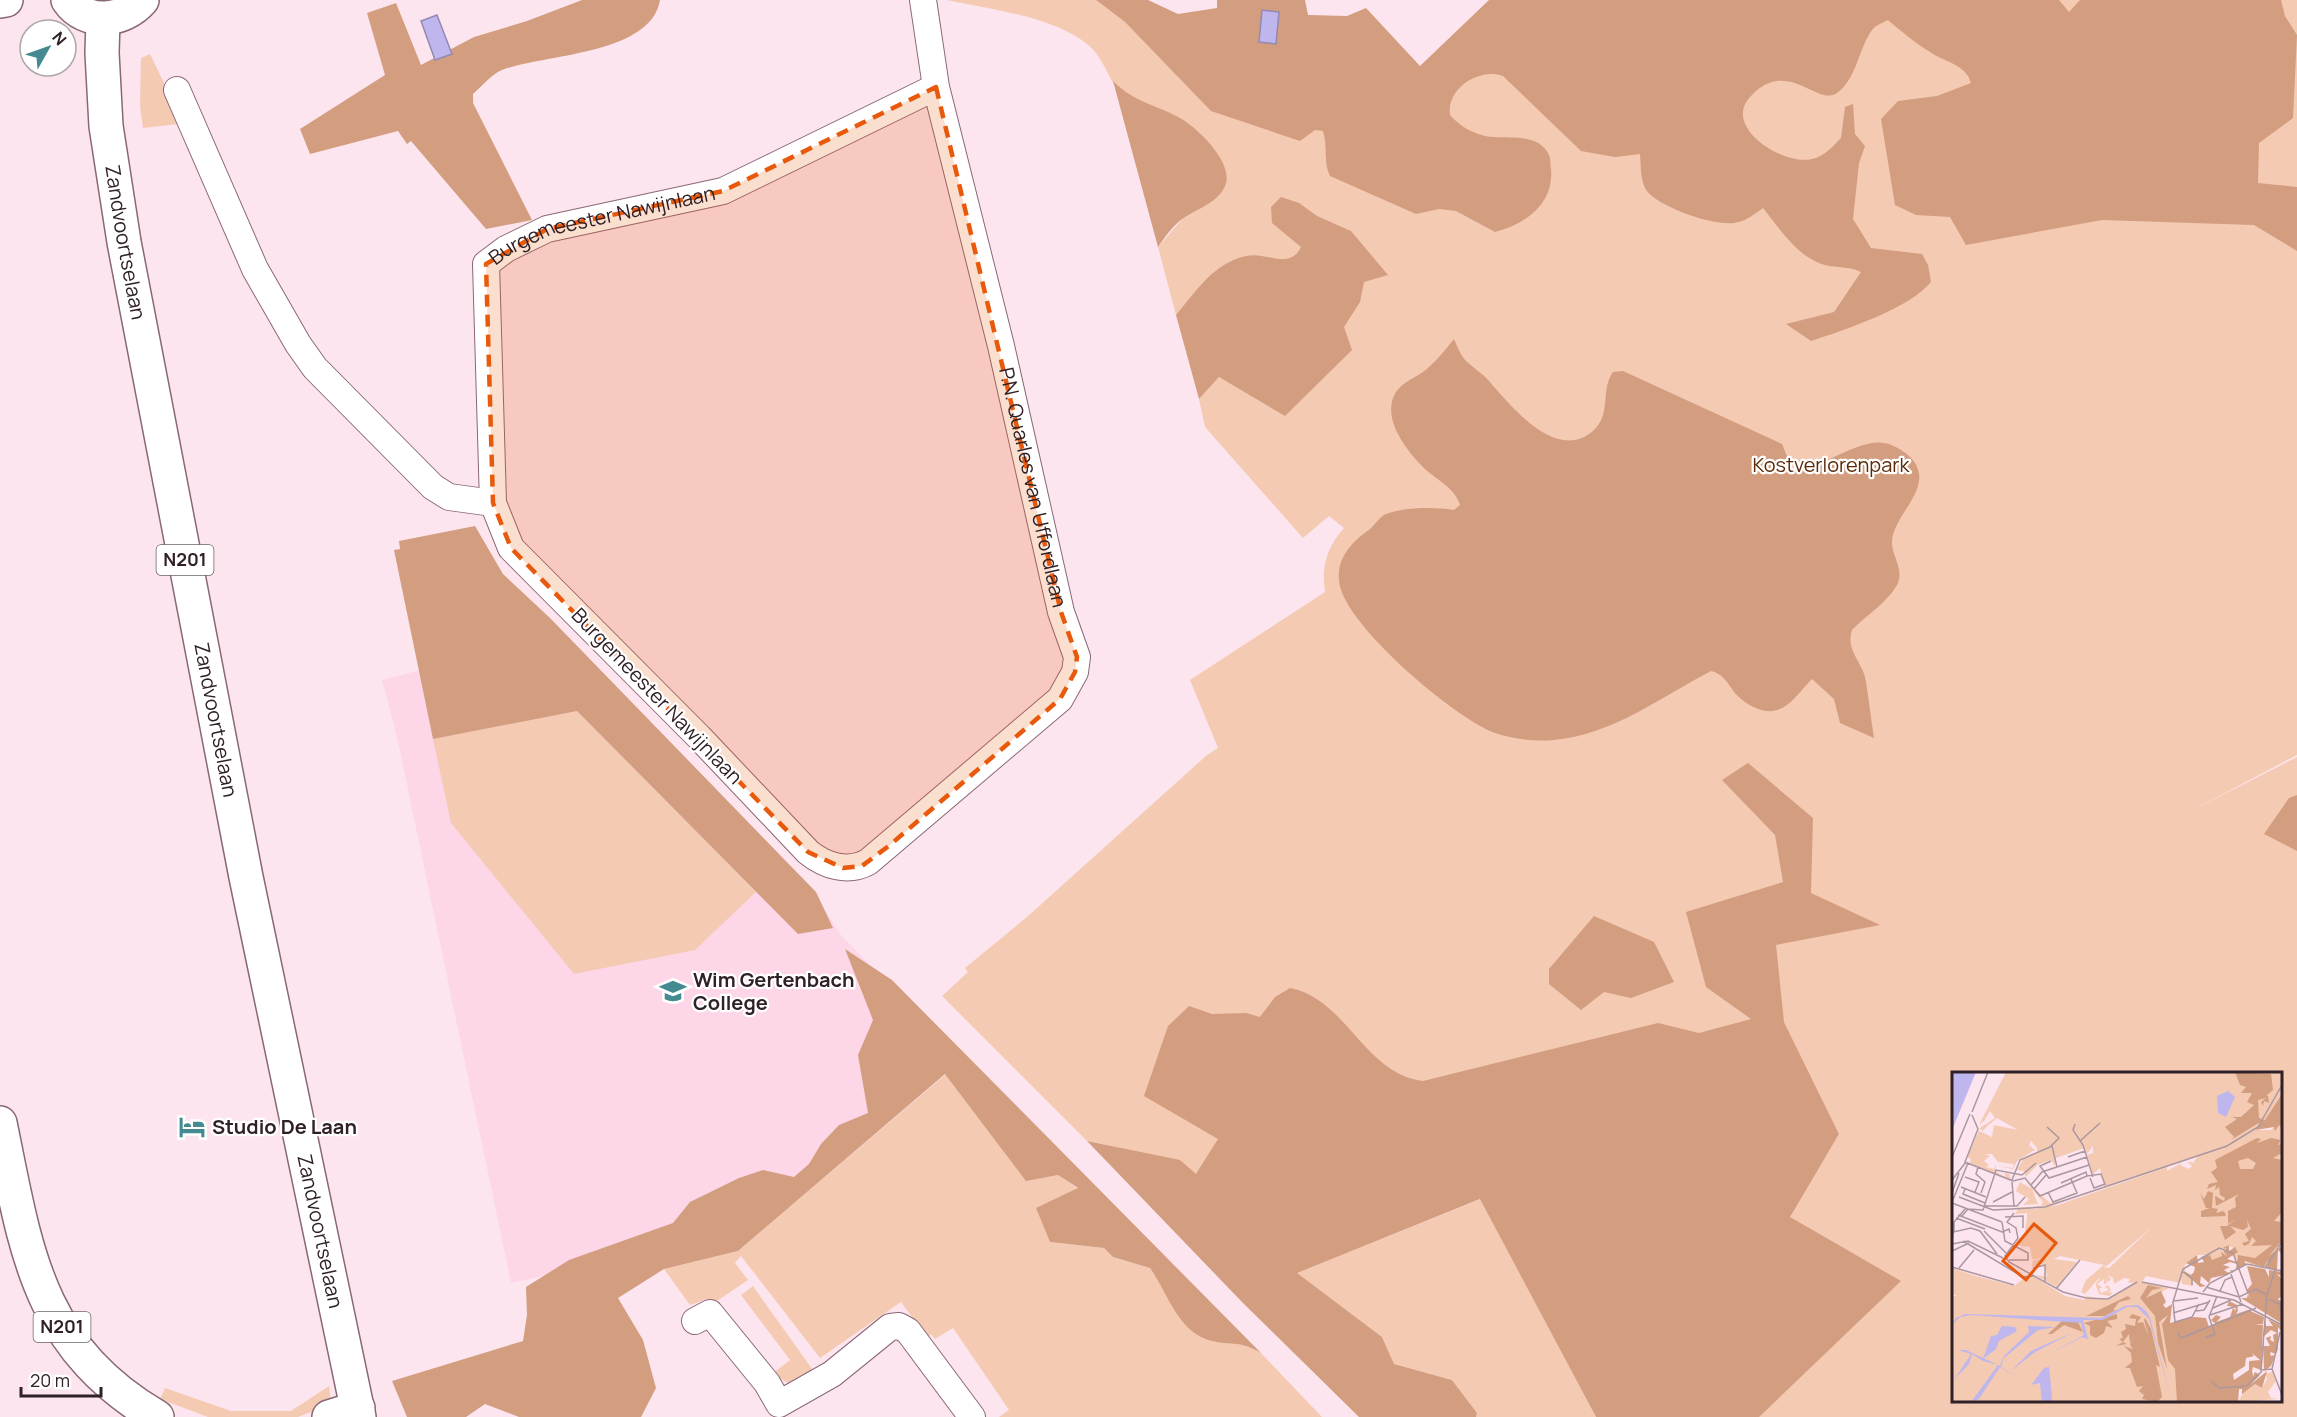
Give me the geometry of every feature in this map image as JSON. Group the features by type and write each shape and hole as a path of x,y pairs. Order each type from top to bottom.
{"main road":[{"path":"0,1 6,0"},
{"path":"68,0 86,15 103,19 120,16 135,8 142,0"},
{"name":"Zandvoortselaan","path":"103,19 102,67 106,126 124,242 349,1414"},
{"name":"N201","path":"0,1123 25,1242 46,1300 77,1352 117,1392 157,1415"}],"street":[{"name":"P.N. Quarles van Uffordlaan","path":"843,868 862,866 890,845 1060,699 1075,672 1077,657 1061,612 1001,346 936,87 923,0"},
{"name":"Burgemeester Nawijnlaan","path":"843,868 820,861 808,852 699,737 511,548 493,503 486,264 506,249 547,229 723,191 936,87"},
{"path":"177,90 255,269 282,318 315,368 433,487 449,497 493,503"},
{"path":"695,1322 710,1313 767,1383 779,1404 832,1374 890,1327 899,1326 908,1331 972,1417"}],"highlighted area":[{"path":"936,87 1061,612 1077,657 1075,672 1060,699 890,845 862,866 843,868 808,852 511,548 493,503 486,264 547,229 723,191"}],"shaded area":[{"path":"1262,10 1279,12 1276,44 1259,42"},
{"path":"437,15 452,54 435,60 421,21"},
{"name":"Wim Gertenbach College","path":"564,633 814,891 840,934 951,1048 736,1235 511,1283 397,737 382,680"}],"green space":[{"path":"582,0 660,0 652,18 637,32 593,50 502,70 473,94 473,103 532,220 486,229 411,141 407,144 398,131 310,154 300,129 385,75 367,13 396,3 421,65 474,37 527,21"},
{"name":"Kostverlorenpark","path":"947,0 1096,0 1125,22 1164,62 1438,84 1514,0 2297,0 2297,755 2189,812 2297,757 2297,1417 1759,1417 1789,1217 1839,1134 1784,1022 1243,1289 1121,1148 1087,1141 942,996 968,972 965,968 1027,917 1207,755 1218,748 1190,680 1325,592 1324,574 1329,550 1344,528 1329,516 1303,538 1205,427 1199,399 1219,377 1226,381 1193,294 1176,315 1158,247 1183,218 1167,113 1123,93 1112,81 1093,49 1069,32 1036,19"},
{"path":"1096,0 1148,0 1178,14 1217,8 1217,0 1305,0 1308,15 1347,16 1366,8 1420,66 1489,0 2059,0 2069,12 2080,0 2281,0 2285,16 2297,35 2293,118 2259,143 2258,183 2297,187 2297,251 2254,225 2102,220 1966,245 1950,217 1916,215 1895,205 1881,119 1898,101 1937,96 1971,83 1960,67 1924,48 1888,20 1873,29 1868,36 1849,79 1837,93 1829,96 1789,81 1776,81 1764,86 1750,97 1743,109 1744,121 1750,132 1760,142 1773,151 1800,160 1820,156 1841,138 1845,107 1853,104 1855,134 1865,146 1859,163 1853,219 1871,248 1922,254 1928,265 1931,282 1908,301 1876,317 1811,341 1786,324 1834,312 1861,272 1825,265 1806,256 1790,242 1763,208 1745,220 1730,223 1690,215 1664,204 1647,191 1643,183 1640,154 1615,157 1581,151 1503,76 1484,75 1466,82 1453,97 1450,115 1466,128 1485,136 1529,139 1537,142 1544,147 1550,157 1551,181 1543,202 1536,211 1517,224 1495,232 1456,211 1439,209 1416,214 1330,176 1323,131 1315,130 1300,141 1211,111 1125,22"},
{"path":"150,54 167,89 178,124 143,128 140,106 141,58"},
{"path":"1113,81 1137,99 1171,113 1188,123 1205,138 1220,157 1225,168 1227,177 1222,192 1212,201 1178,222 1158,247"},
{"path":"1281,197 1299,203 1317,216 1351,231 1388,275 1364,282 1360,302 1344,327 1352,350 1285,416 1219,377 1199,399 1176,315 1199,287 1215,271 1225,265 1246,256 1284,259 1296,254 1301,247 1272,223 1271,207"},
{"path":"1454,339 1465,360 1486,378 1522,416 1550,436 1564,440 1579,439 1593,431 1599,424 1604,410 1609,379 1613,372 1623,371 1782,444 1793,471 1816,465 1852,449 1874,443 1890,445 1908,455 1917,466 1919,477 1918,487 1900,519 1892,541 1899,568 1899,579 1888,598 1852,630 1851,637 1853,651 1865,675 1874,738 1840,723 1834,699 1812,679 1794,699 1781,709 1765,711 1744,702 1722,676 1711,671 1636,713 1597,730 1554,740 1539,741 1517,738 1495,733 1477,724 1429,690 1403,667 1379,644 1359,620 1345,598 1339,580 1340,564 1357,539 1384,515 1411,509 1454,510 1460,505 1450,489 1425,469 1404,444 1393,423 1391,412 1392,402 1399,388 1429,367"},
{"path":"475,526 503,574 550,618 816,892 833,928 798,934 577,711 433,739 394,550 400,549 399,541"},
{"path":"577,711 756,892 695,950 574,974 451,823 433,739"},
{"path":"1748,763 1813,818 1811,893 1880,925 1776,945 1784,1022 1839,1134 1790,1217 1901,1281 1759,1417 1596,1417 1480,1199 1297,1273 1382,1337 1394,1364 1452,1380 1477,1413 1476,1417 1359,1417 1243,1303 1087,1141 1180,1160 1196,1174 1218,1139 1144,1096 1168,1026 1189,1006 1212,1014 1246,1013 1260,1017 1275,997 1290,988 1310,995 1327,1006 1385,1065 1403,1075 1423,1081 1658,1023 1699,1033 1751,1019 1706,987 1686,912 1783,882 1775,835 1722,780"},
{"path":"2297,795 2297,851 2264,834 2289,798"},
{"path":"1594,916 1654,942 1674,982 1631,998 1604,992 1581,1010 1549,984 1549,969"},
{"path":"845,949 892,980 1261,1353 1242,1345 1212,1341 1190,1330 1175,1311 1150,1268 1113,1257 1104,1248 1050,1242 1036,1208 1078,1188 1058,1175 1026,1181 945,1074 738,1251 664,1269 618,1298 643,1340 656,1388 641,1417 519,1417 485,1404 466,1417 407,1417 392,1381 523,1341 527,1315 526,1287 569,1260 673,1223 690,1202 739,1178 763,1170 794,1177 809,1164 821,1144 839,1125 868,1113 858,1055 873,1020"},
{"path":"946,1074 1026,1180 1058,1175 1078,1189 1050,1242 1104,1248 1113,1257 1150,1268 1211,1341 1243,1343 1261,1353 1322,1417 999,1417 1009,1410 953,1328 935,1339 931,1334 927,1338 901,1302 820,1358 741,1256 735,1263 748,1280 717,1301 708,1302 707,1299 690,1305 664,1269 738,1251"},
{"path":"1481,1199 1596,1417 1476,1417 1477,1413 1452,1380 1394,1364 1382,1337 1296,1273"},
{"path":"753,1286 815,1373 792,1385 772,1374 790,1360 741,1295"},
{"path":"329,1386 331,1404 298,1417 208,1417 160,1399 165,1388 231,1411 291,1411"}],"place":[{"name":"Wim Gertenbach College","path":"673,991"},
{"name":"Studio De Laan","path":"192,1127"}]}
